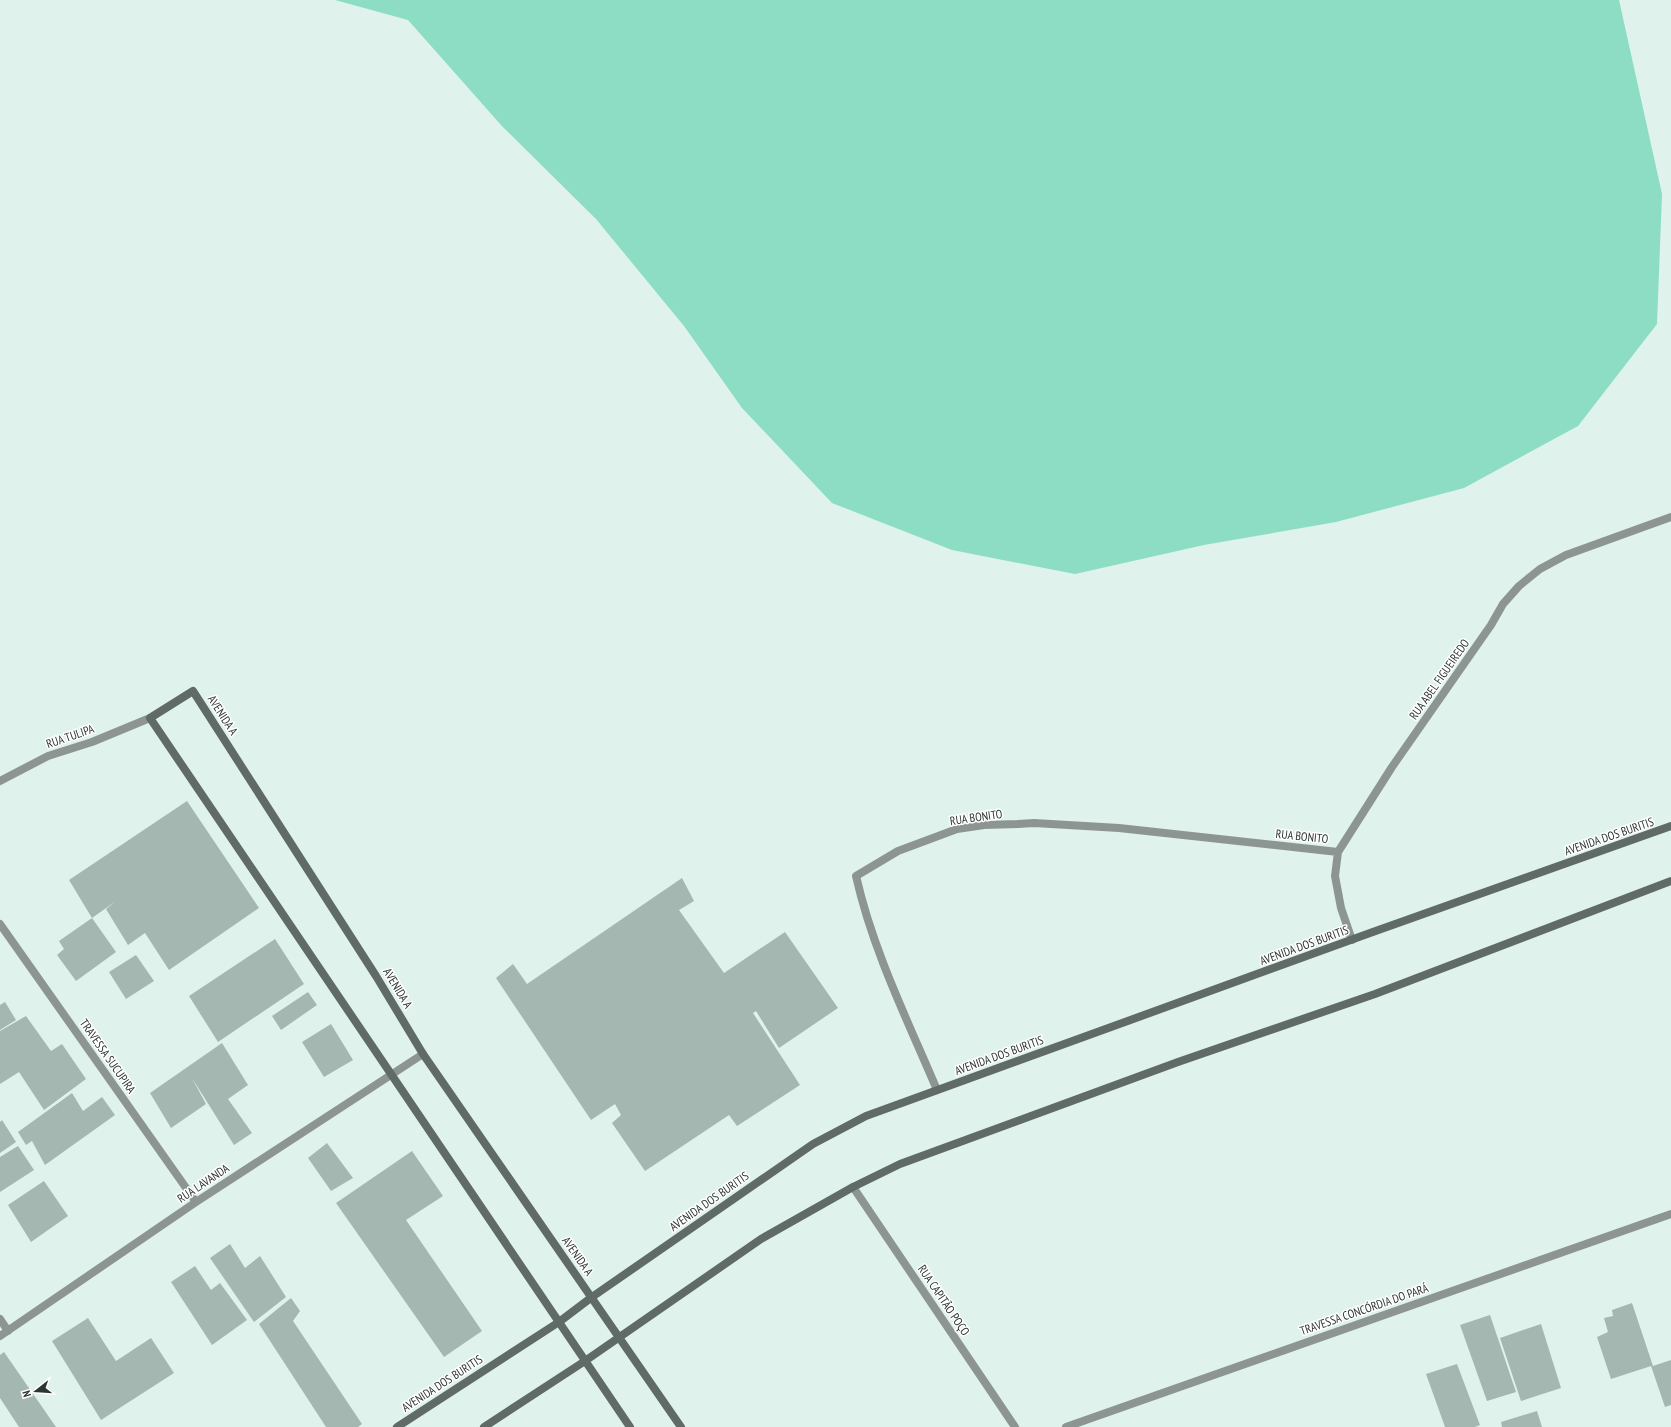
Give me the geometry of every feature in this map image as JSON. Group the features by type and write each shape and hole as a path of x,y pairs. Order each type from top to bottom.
{"main road":[{"name":"AVENIDA A","path":"150,718 193,691 376,976 423,1054 681,1427"},
{"path":"150,718 630,1427"},
{"name":"AVENIDA DOS BURITIS","path":"397,1427 559,1322 592,1297 813,1144 866,1116 1671,826"},
{"path":"484,1427 585,1361 761,1239 853,1187 900,1164 1178,1062 1375,994 1671,881"}],"street":[{"name":"RUA ABEL FIGUEIREDO","path":"1352,940 1341,908 1336,876 1338,852 1392,767 1491,625 1503,604 1519,586 1540,569 1566,555 1671,517"},
{"name":"RUA TULIPA","path":"0,780 48,756 92,742 150,718"},
{"name":"RUA BONITO","path":"937,1090 894,993 870,929 856,876 862,872 898,851 957,829 984,825 1034,823 1119,828 1338,852"},
{"name":"TRAVESSA SUCUPIRA","path":"0,924 196,1202"},
{"name":"RUA LAVANDA","path":"0,1336 196,1202 423,1054"},
{"name":"RUA CAPITÃO POÇO","path":"853,1187 1015,1427"},
{"name":"TRAVESSA CONCÓRDIA DO PARÁ","path":"1066,1427 1671,1214"},
{"path":"0,1319 8,1331"}],"green space":[{"path":"335,0 1619,0 1662,194 1657,324 1578,426 1464,488 1336,522 1204,545 1075,574 952,550 832,503 742,408 684,326 596,219 501,125 408,20"}],"building":[{"path":"187,801 259,908 169,970 145,933 128,945 106,909 116,901 92,918 69,880"},
{"path":"682,878 694,901 679,910 724,973 785,932 838,1008 779,1048 756,1011 753,1013 800,1085 737,1126 729,1115 645,1171 612,1123 621,1115 615,1104 591,1120 496,978 513,964 527,984"},
{"path":"92,918 116,952 76,981 57,955 64,949 59,941"},
{"path":"275,939 304,984 218,1042 189,996"},
{"path":"136,955 154,981 126,999 109,972"},
{"path":"308,992 317,1005 281,1030 272,1016"},
{"path":"5,1002 16,1020 0,1030 0,1005"},
{"path":"26,1016 51,1051 62,1044 86,1079 44,1110 19,1072 0,1084 0,1031"},
{"path":"331,1024 353,1060 324,1077 302,1042"},
{"path":"222,1043 248,1085 228,1099 252,1133 234,1145 192,1078 206,1104 171,1128 150,1093"},
{"path":"72,1093 83,1111 102,1097 115,1115 45,1165 32,1141 26,1145 18,1132"},
{"path":"2,1120 16,1142 0,1153 0,1122"},
{"path":"327,1143 353,1178 331,1191 308,1158"},
{"path":"18,1146 34,1170 0,1192 0,1157"},
{"path":"412,1151 443,1196 406,1220 482,1331 444,1357 336,1203"},
{"path":"44,1181 68,1216 31,1242 8,1205"},
{"path":"230,1244 245,1268 260,1256 286,1297 254,1322 210,1258"},
{"path":"195,1266 211,1290 220,1283 247,1320 212,1345 171,1282"},
{"path":"291,1298 300,1311 293,1321 362,1424 358,1427 326,1427 259,1324"},
{"path":"1632,1303 1653,1366 1671,1360 1671,1405 1665,1407 1651,1366 1611,1379 1597,1337 1608,1332 1604,1318 1613,1316 1612,1310"},
{"path":"1490,1315 1516,1392 1487,1401 1460,1325"},
{"path":"88,1318 116,1361 151,1338 174,1373 101,1420 52,1341"},
{"path":"1541,1324 1561,1388 1521,1401 1500,1338"},
{"path":"4,1352 56,1427 19,1427 0,1398 0,1355"},
{"path":"1457,1364 1480,1425 1475,1427 1445,1427 1426,1374"},
{"path":"1537,1411 1542,1427 1502,1427 1501,1422"}]}
